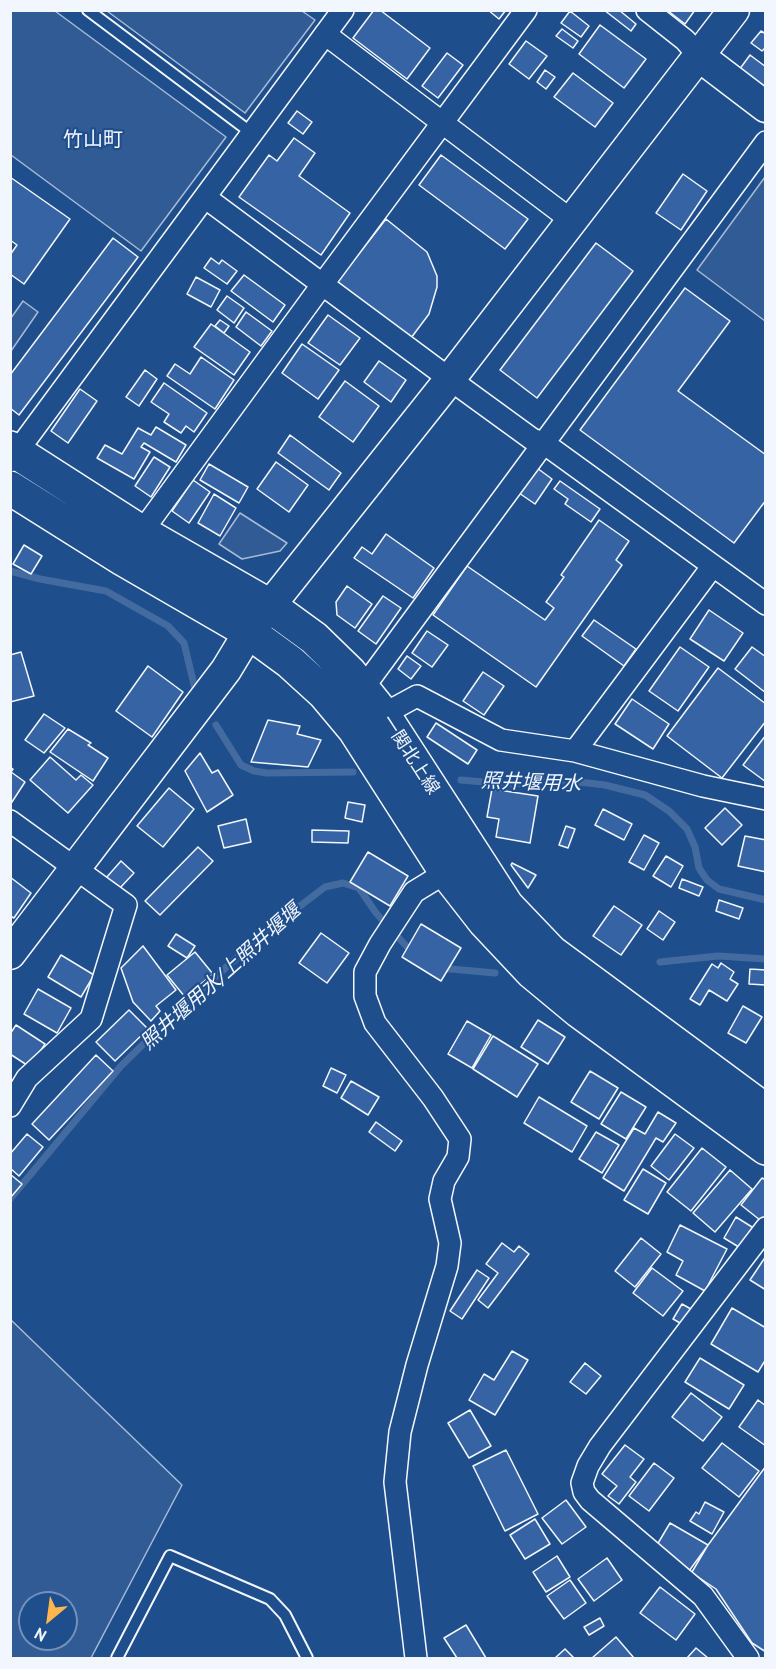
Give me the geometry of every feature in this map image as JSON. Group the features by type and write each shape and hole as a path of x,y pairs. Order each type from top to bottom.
{"main road":[{"name":"一関北上線","path":"12,454 270,606 314,638 363,688 383,714 507,906 551,952 765,1112"},
{"name":"一関北上線","path":"10,488 123,559 249,632 290,662 324,693 355,730 446,872 485,922 532,972 579,1011 765,1148"}],"street":[{"path":"12,454 206,198 343,10"},
{"path":"123,559 526,10"},
{"path":"647,10 685,40 699,56 765,107"},
{"path":"10,954 226,670 249,632 450,379 734,10"},
{"path":"325,34 571,220"},
{"path":"363,688 545,444 765,142"},
{"path":"206,198 532,439 545,444 765,604"},
{"path":"575,751 712,567"},
{"path":"355,730 417,696 501,740 575,751 702,786 765,800"},
{"path":"10,821 126,905 91,1019 27,1078 10,1106"},
{"path":"416,1659 395,1482 400,1432 417,1365 447,1266 450,1243 440,1199 444,1181 458,1157 460,1139 433,1098 375,1023 365,996 365,972 414,891 474,856"},
{"path":"748,1659 703,1596 590,1500 584,1492 582,1483 588,1466 600,1446 765,1228"}],"lane":[{"path":"88,10 253,134"},
{"path":"117,1659 170,1556 270,1599 285,1615 307,1659"}],"shaded area":[{"path":"11,10 55,11 226,137 141,251 11,155"},
{"path":"107,11 302,11 315,20 245,113"},
{"path":"765,177 765,321 697,270"},
{"path":"23,301 38,312 11,351 11,318"},
{"path":"240,513 287,543 280,551 242,559 219,544"},
{"path":"10,1319 182,1485 91,1658 11,1658"}],"building":[{"path":"374,10 380,10 430,48 407,79 353,38"},
{"path":"488,10 506,10 499,19"},
{"path":"604,10 619,10 636,24 631,31"},
{"path":"667,10 695,10 685,24"},
{"path":"570,11 589,26 581,37 561,23"},
{"path":"600,25 646,59 624,88 579,54"},
{"path":"562,29 578,41 573,48 556,36"},
{"path":"761,31 766,34 766,47 762,51 751,43"},
{"path":"526,41 547,56 529,79 509,64"},
{"path":"447,53 463,65 438,98 422,86"},
{"path":"750,55 766,67 766,90 739,70"},
{"path":"545,70 555,77 546,89 537,82"},
{"path":"573,73 613,103 595,127 554,97"},
{"path":"297,111 312,122 303,134 288,123"},
{"path":"294,138 315,153 299,176 350,213 321,255 239,197 269,155 277,161"},
{"path":"441,155 528,219 505,249 419,185"},
{"path":"683,174 707,191 681,230 656,213"},
{"path":"10,177 70,219 24,284 10,274 10,255 17,245 10,240"},
{"path":"386,219 427,252 437,276 437,287 429,314 411,338 337,282"},
{"path":"113,238 138,257 19,415 10,408 10,375"},
{"path":"596,243 633,271 537,398 500,370"},
{"path":"211,258 219,264 222,260 237,271 227,284 204,268"},
{"path":"244,275 285,305 273,322 231,291"},
{"path":"196,277 220,290 211,307 187,294"},
{"path":"685,288 730,321 678,391 766,455 766,500 734,543 580,430"},
{"path":"227,296 244,308 234,323 217,310"},
{"path":"246,312 272,331 261,346 236,327"},
{"path":"328,315 360,338 340,365 308,343"},
{"path":"220,320 229,326 224,333 215,326"},
{"path":"211,324 250,352 234,375 194,347"},
{"path":"302,344 339,370 318,399 282,373"},
{"path":"201,357 234,380 215,409 167,376 175,364 190,374"},
{"path":"379,361 406,380 391,402 364,382"},
{"path":"145,370 157,379 139,406 126,397"},
{"path":"345,381 379,406 353,442 319,417"},
{"path":"164,383 207,413 194,432 186,426 181,433 164,422 169,414 151,402"},
{"path":"80,389 97,401 68,443 51,431"},
{"path":"156,427 186,445 176,462 144,443 141,447 150,452 134,479 97,458 105,445 122,454 138,428 151,435"},
{"path":"290,435 341,473 329,490 278,453"},
{"path":"154,457 170,467 151,497 135,486"},
{"path":"276,462 308,485 289,512 257,489"},
{"path":"209,464 248,487 239,503 200,480"},
{"path":"537,468 552,479 535,504 519,493"},
{"path":"193,480 210,492 189,523 172,511"},
{"path":"560,481 600,509 591,522 565,504 568,499 554,489"},
{"path":"214,494 236,508 220,536 198,523"},
{"path":"599,520 629,541 616,560 622,565 536,687 433,615 467,566 545,620 554,608 546,602 564,577 561,575"},
{"path":"386,534 434,568 413,598 354,558 362,547 372,554"},
{"path":"24,545 42,556 31,574 13,564"},
{"path":"347,586 372,604 355,628 337,615 336,602"},
{"path":"383,596 401,608 376,644 358,631"},
{"path":"709,610 743,633 724,661 690,639"},
{"path":"594,620 636,649 624,666 582,636"},
{"path":"427,631 448,645 432,667 412,653"},
{"path":"680,647 709,667 678,711 649,691"},
{"path":"752,647 766,657 766,693 735,669"},
{"path":"21,652 34,696 10,702 10,655"},
{"path":"407,656 421,666 411,679 398,669"},
{"path":"148,666 183,692 152,737 116,711"},
{"path":"718,668 766,704 766,721 722,778 667,736"},
{"path":"483,672 504,686 484,715 463,701"},
{"path":"632,699 669,724 653,749 615,724"},
{"path":"44,714 65,728 44,753 25,740"},
{"path":"268,720 300,726 297,734 321,740 308,767 251,762"},
{"path":"436,723 477,750 468,764 427,737"},
{"path":"68,729 91,743 88,745 108,758 93,781 50,752"},
{"path":"766,735 766,782 743,765"},
{"path":"200,753 212,773 218,770 233,795 207,812 185,771"},
{"path":"50,757 76,780 81,775 93,785 68,813 30,780"},
{"path":"10,767 13,769 11,772 25,782 10,805"},
{"path":"169,788 194,809 163,847 137,826"},
{"path":"492,789 538,796 530,843 496,837 499,819 487,817"},
{"path":"348,802 365,805 362,822 345,818"},
{"path":"725,808 742,825 722,845 705,828"},
{"path":"603,809 632,824 624,840 595,825"},
{"path":"246,819 251,842 224,848 218,826"},
{"path":"566,826 575,829 568,848 559,845"},
{"path":"312,830 349,831 348,843 312,842"},
{"path":"644,835 659,843 644,870 629,862"},
{"path":"745,836 766,840 766,872 738,866"},
{"path":"198,847 213,861 160,915 145,901"},
{"path":"368,852 408,876 390,906 350,882"},
{"path":"666,856 683,866 671,887 653,876"},
{"path":"121,861 134,873 119,889 106,878"},
{"path":"512,863 536,875 528,888 511,865"},
{"path":"10,877 31,893 14,918 10,916"},
{"path":"682,879 703,887 699,896 679,888"},
{"path":"719,900 743,908 739,919 716,911"},
{"path":"614,906 642,925 621,955 593,936"},
{"path":"659,911 675,922 663,940 647,929"},
{"path":"421,924 461,948 441,981 402,957"},
{"path":"321,933 349,953 327,983 299,963"},
{"path":"176,934 195,946 187,958 168,946"},
{"path":"143,946 176,990 156,1006 160,1011 151,1021 133,1002 121,968"},
{"path":"195,952 213,974 185,997 167,975"},
{"path":"61,955 94,975 81,997 48,977"},
{"path":"721,963 734,972 730,979 738,984 727,1001 709,990 700,1005 690,999 712,964 718,968"},
{"path":"750,969 766,970 766,985 749,984"},
{"path":"38,989 71,1008 57,1033 24,1014"},
{"path":"743,1006 762,1017 746,1043 728,1033"},
{"path":"129,1010 148,1029 115,1061 96,1042"},
{"path":"538,1020 565,1037 548,1064 521,1047"},
{"path":"467,1021 491,1035 472,1068 448,1054"},
{"path":"16,1025 45,1044 30,1067 10,1054 10,1034"},
{"path":"493,1036 538,1064 517,1097 473,1069"},
{"path":"96,1055 113,1071 49,1140 32,1124"},
{"path":"331,1068 346,1075 337,1093 323,1086"},
{"path":"590,1071 618,1088 599,1119 571,1102"},
{"path":"351,1081 379,1097 368,1115 341,1098"},
{"path":"621,1092 646,1107 626,1139 601,1124"},
{"path":"539,1097 587,1126 572,1152 524,1123"},
{"path":"658,1112 676,1123 663,1142 656,1138 624,1191 603,1178 634,1128 645,1134"},
{"path":"376,1122 402,1141 395,1151 369,1132"},
{"path":"596,1132 619,1145 602,1173 579,1159"},
{"path":"27,1134 43,1147 19,1176 10,1168 10,1154"},
{"path":"675,1134 694,1148 669,1180 651,1166"},
{"path":"702,1148 726,1167 691,1211 667,1192"},
{"path":"643,1169 666,1183 648,1214 624,1200"},
{"path":"730,1170 752,1189 715,1232 693,1213"},
{"path":"10,1174 22,1184 11,1197 10,1197"},
{"path":"762,1178 766,1180 765,1224 741,1205"},
{"path":"736,1217 760,1232 747,1252 724,1238"},
{"path":"680,1225 727,1249 705,1291 676,1275 683,1261 667,1252"},
{"path":"641,1238 661,1254 635,1287 615,1271"},
{"path":"502,1243 514,1252 519,1246 529,1254 488,1308 478,1300 498,1273 486,1264"},
{"path":"766,1256 766,1290 750,1280"},
{"path":"652,1268 683,1291 663,1316 633,1293"},
{"path":"477,1270 489,1278 462,1319 450,1311"},
{"path":"682,1304 698,1313 689,1328 673,1319"},
{"path":"732,1308 766,1328 766,1359 758,1372 711,1344"},
{"path":"512,1351 528,1360 495,1415 469,1400 484,1374 494,1380"},
{"path":"700,1358 744,1385 729,1409 685,1382"},
{"path":"585,1363 601,1376 586,1394 570,1382"},
{"path":"691,1393 722,1417 703,1441 672,1417"},
{"path":"758,1400 766,1406 766,1446 739,1427"},
{"path":"470,1410 491,1446 469,1458 448,1423"},
{"path":"722,1443 759,1471 739,1497 702,1468"},
{"path":"625,1445 644,1459 630,1477 636,1482 619,1504 608,1496 617,1486 602,1474"},
{"path":"506,1450 538,1514 505,1531 473,1466"},
{"path":"654,1463 674,1478 649,1511 629,1496"},
{"path":"766,1466 766,1652 752,1643 716,1589 689,1571"},
{"path":"566,1500 586,1527 562,1544 542,1518"},
{"path":"705,1502 724,1512 712,1534 690,1521 696,1512 699,1514"},
{"path":"535,1519 550,1544 525,1559 510,1535"},
{"path":"670,1523 708,1545 692,1572 654,1550"},
{"path":"557,1556 570,1577 546,1592 533,1572"},
{"path":"607,1558 622,1580 594,1601 578,1579"},
{"path":"570,1580 586,1603 564,1619 547,1596"},
{"path":"660,1587 695,1614 676,1640 640,1613"},
{"path":"600,1618 604,1626 589,1635 584,1627"},
{"path":"466,1625 486,1658 457,1658 444,1638"},
{"path":"616,1637 634,1658 592,1658"},
{"path":"696,1648 708,1658 687,1658"},
{"path":"565,1649 574,1658 555,1658"}],"waterway":[{"name":"照井堰用水","path":"10,571 106,591 168,626 184,643 195,689"},
{"name":"照井堰用水","path":"216,725 241,765 254,771 267,773 353,772"},
{"name":"照井堰用水","path":"461,780 507,784 579,782 605,785 645,795 669,811 687,829 695,847 699,868 707,880 719,889 766,900"},
{"name":"照井堰用水/上照井堰堰","path":"10,1199 121,1066 181,1007 271,928 325,887 343,883 359,888 376,913 413,951"},
{"name":"照井堰用水/上照井堰堰","path":"660,962 718,956 766,959"},
{"name":"照井堰用水/上照井堰堰","path":"440,968 495,973"}],"district":[{"name":"竹山町","path":"93,140"}]}
